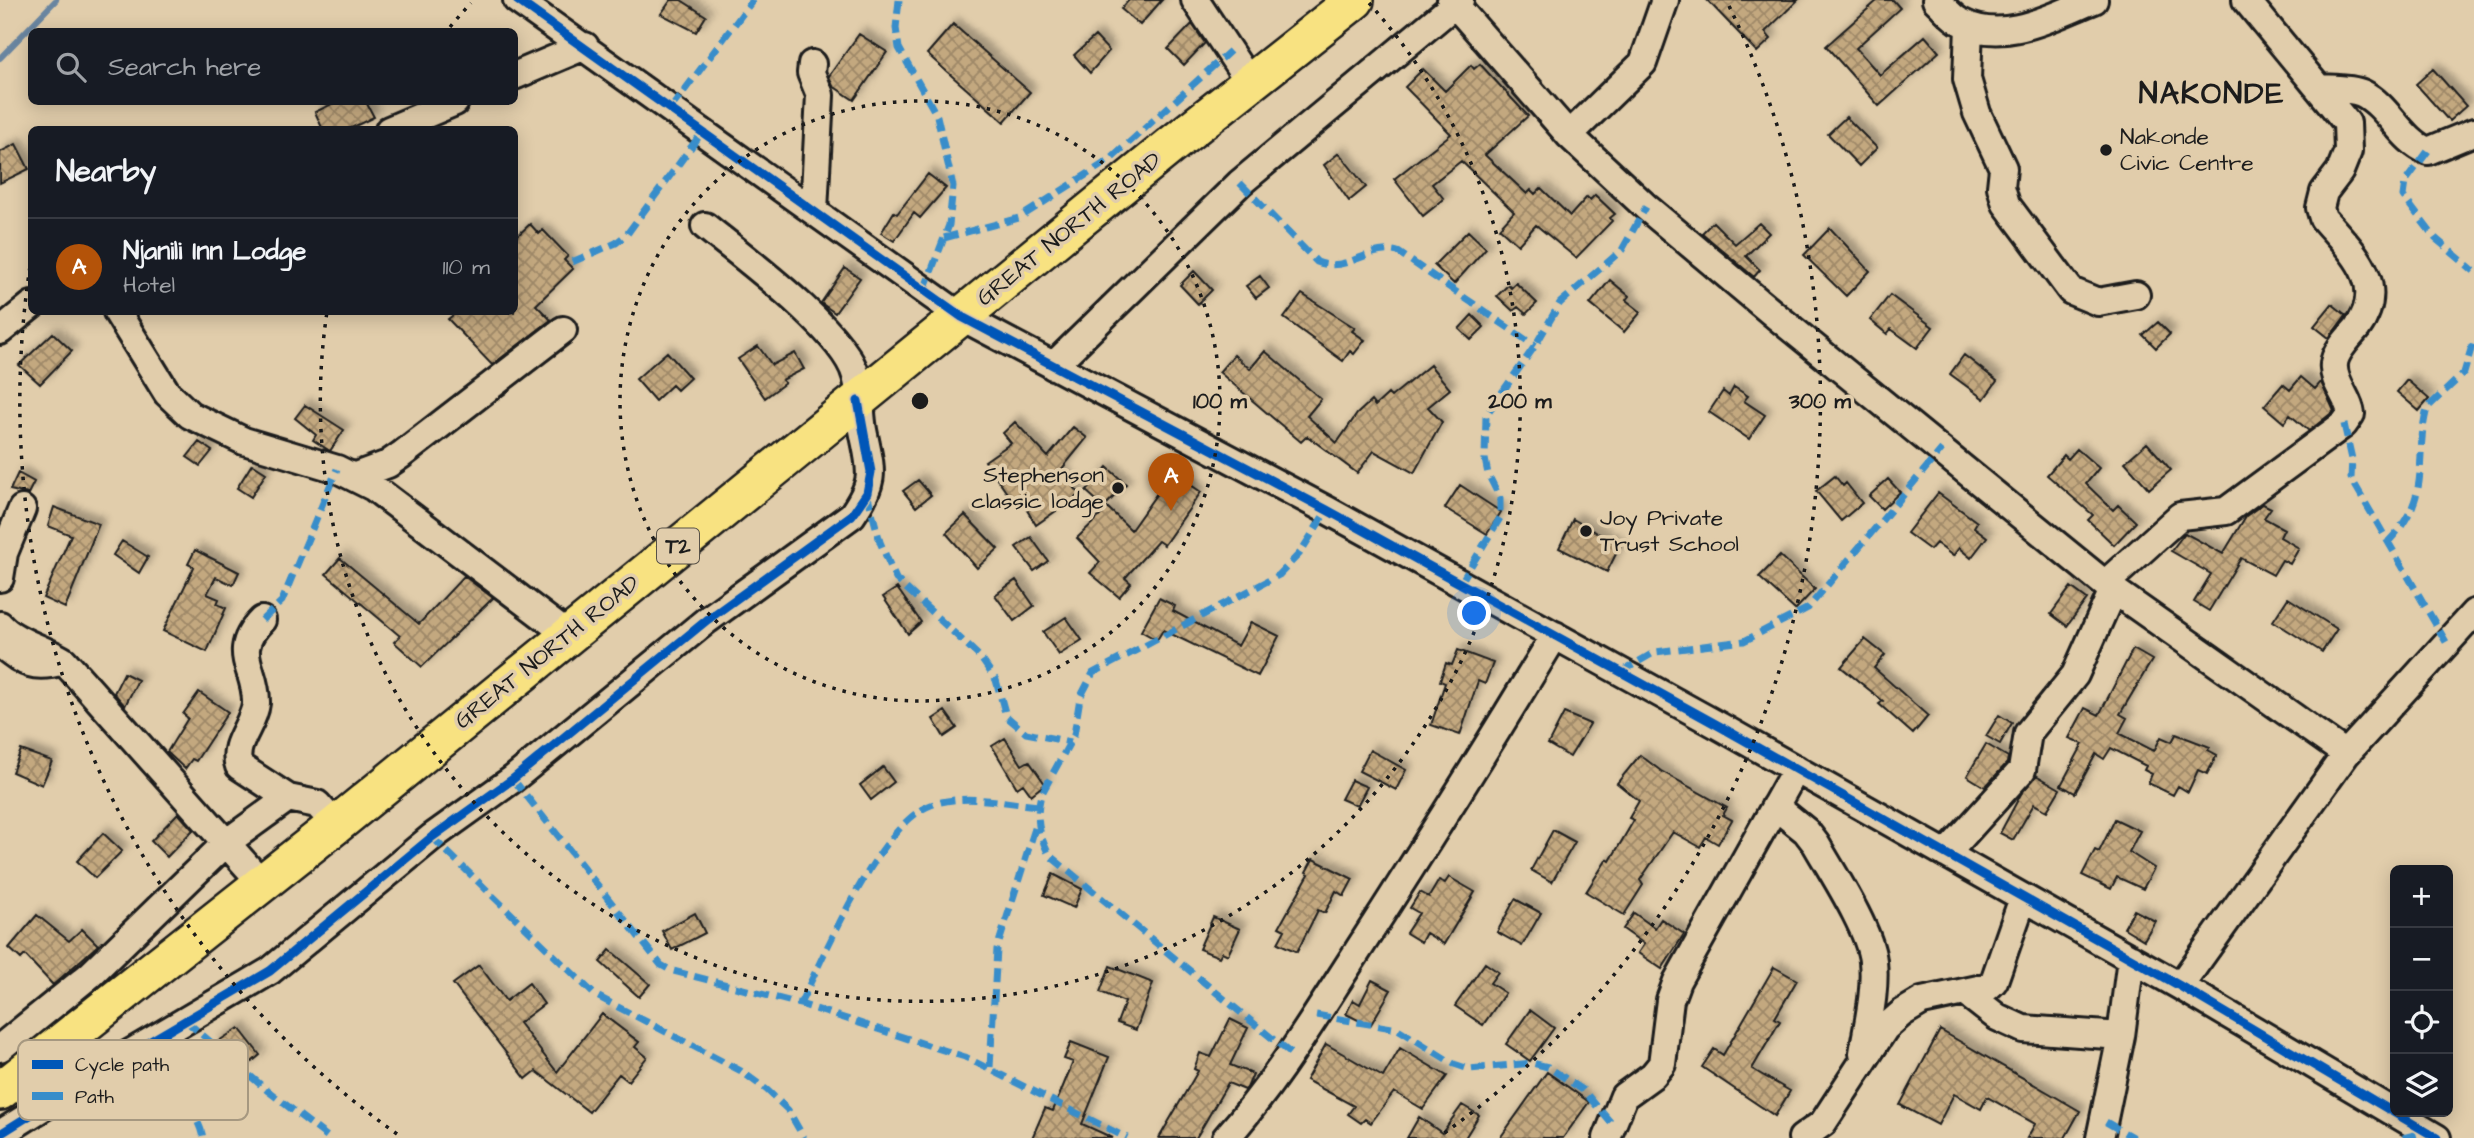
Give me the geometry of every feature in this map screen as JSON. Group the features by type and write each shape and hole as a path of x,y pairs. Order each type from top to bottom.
{"highway":[{"name":"GREAT NORTH ROAD","path":"50,1040 100,989 261,882 336,825 1354,0"},
{"name":"GREAT NORTH ROAD","path":"0,1091 18,1073"}],"street":[{"path":"517,0 962,317 1327,510 1796,769 2180,986 2437,1138"},
{"path":"1195,0 1250,83"},
{"path":"1569,135 1643,63 1665,0"},
{"path":"1936,0 1958,21 1969,26 2018,30 2094,0"},
{"path":"1946,854 2022,770 2028,733 2075,676 2109,587 2180,516 2226,512 2344,424 2351,414 2333,365 2336,355 2362,321 2369,290 2366,269 2323,218 2320,208 2323,192 2340,171 2348,151 2350,133 2347,123 2246,0"},
{"path":"1053,366 1240,183 1455,1 1569,135 1646,206 1766,308 2109,587 2346,754"},
{"path":"1969,26 1967,79 1977,113 2003,168 2001,187 2006,204 2071,291 2098,302 2136,295"},
{"path":"518,74 585,46"},
{"path":"812,64 812,78 820,95 814,211"},
{"path":"2319,88 2364,94 2418,147 2428,151 2474,132"},
{"path":"398,126 448,105"},
{"path":"152,1040 270,971 432,838 513,779 697,628 852,515 867,493 871,472 856,376 844,352 797,301 705,226"},
{"path":"0,331 28,308"},
{"path":"119,315 167,393 190,415 251,444 353,477 373,487 568,635"},
{"path":"353,477 401,455 563,330"},
{"path":"0,578 4,553 22,509"},
{"path":"2180,986 2346,754 2474,613"},
{"path":"262,621 254,628 245,647 256,707 236,759 239,766 288,798 317,804 336,825"},
{"path":"0,625 5,631 64,661 261,882"},
{"path":"1226,1138 1257,1102 1316,1015 1458,795 1555,635"},
{"path":"0,644 32,665 42,667 64,661"},
{"path":"1607,1138 1624,1096 1653,1075 1662,1064 1673,989 1796,769"},
{"path":"0,1048 100,989 226,843 288,798"},
{"path":"1775,806 1806,831 1816,844 1867,938 1873,959 1873,995 1861,1065"},
{"path":"1802,1138 1823,1123 1885,1028 1902,1013 1922,1001 1988,987 1998,974 2024,898"},
{"path":"2100,1138 2121,1036 2130,958"},
{"path":"1965,992 1997,1017 2023,1029 2121,1036"},
{"path":"0,1134 22,1120"}],"building":[{"path":"671,0 681,0 706,16 696,32 661,14"},
{"path":"1129,0 1162,0 1140,25 1121,9"},
{"path":"1707,0 1798,0 1765,32 1771,39 1757,52"},
{"path":"1878,0 1893,0 1900,8 1856,48 1880,75 1925,36 1939,52 1879,106 1826,46"},
{"path":"953,24 1030,92 1004,122 927,54"},
{"path":"1192,24 1205,43 1184,65 1168,49"},
{"path":"859,34 887,52 854,100 833,86 829,76"},
{"path":"1095,36 1109,51 1090,73 1074,55"},
{"path":"1480,64 1528,116 1485,155 1527,194 1531,190 1535,194 1541,188 1570,216 1587,197 1590,200 1595,195 1615,214 1610,218 1612,221 1576,258 1536,225 1518,245 1499,228 1514,212 1461,161 1432,184 1444,199 1423,216 1394,179 1451,134 1405,87 1423,69 1445,91 1471,65 1474,69"},
{"path":"2433,69 2466,106 2449,121 2416,84"},
{"path":"330,105 368,105 374,117 355,126 321,126 315,112"},
{"path":"1846,117 1877,148 1859,166 1828,134"},
{"path":"16,144 28,169 0,183 0,152"},
{"path":"1339,153 1366,187 1349,201 1324,165"},
{"path":"928,174 946,188 920,218 914,213 894,241 881,233 894,212 897,214"},
{"path":"1713,222 1735,244 1759,223 1769,233 1746,256 1760,270 1754,277 1702,233"},
{"path":"530,224 539,234 543,230 568,256 564,260 573,269 536,305 551,320 492,365 448,319 453,315 518,315 518,235"},
{"path":"1830,228 1870,271 1846,296 1804,255"},
{"path":"1468,231 1486,248 1454,284 1434,265"},
{"path":"845,268 860,278 835,313 821,303"},
{"path":"1194,271 1212,290 1198,304 1180,285"},
{"path":"1260,276 1269,288 1256,298 1246,286"},
{"path":"1610,280 1629,296 1626,300 1641,312 1624,332 1590,304"},
{"path":"1516,283 1537,303 1526,314 1518,307 1513,311 1497,296 1508,285 1511,288"},
{"path":"1302,294 1355,328 1352,331 1365,340 1354,354 1350,351 1343,361 1284,318"},
{"path":"1890,295 1933,327 1917,348 1891,329 1887,334 1870,320"},
{"path":"2332,304 2346,315 2329,338 2314,326"},
{"path":"1472,315 1484,327 1471,340 1459,329"},
{"path":"2158,322 2170,334 2156,348 2143,335"},
{"path":"53,333 72,351 40,384 19,365"},
{"path":"758,346 772,365 795,353 804,369 782,380 785,383 765,398 738,359"},
{"path":"1265,351 1321,399 1307,416 1337,443 1357,414 1371,401 1375,406 1388,394 1391,397 1430,365 1450,389 1428,407 1442,422 1414,473 1374,451 1357,473 1307,436 1301,442 1219,372 1234,355 1250,369"},
{"path":"667,352 690,378 677,390 672,385 655,401 636,379"},
{"path":"1964,355 1997,381 1984,399 1950,374"},
{"path":"2301,377 2315,389 2321,382 2334,411 2309,431 2290,415 2284,423 2264,406 2283,384 2290,390"},
{"path":"2407,380 2429,399 2419,411 2397,392"},
{"path":"1734,387 1748,396 1744,401 1765,415 1749,439 1709,412 1723,391 1729,396"},
{"path":"305,405 344,430 330,451 313,440 316,435 295,418"},
{"path":"1015,422 1048,457 1073,427 1087,438 1060,471 1080,494 1036,525 1019,497 1013,502 985,461 1011,443 1003,433"},
{"path":"199,442 212,451 200,466 187,457"},
{"path":"2147,443 2171,470 2149,489 2125,462"},
{"path":"2077,449 2099,468 2086,484 2113,510 2118,505 2136,522 2114,545 2088,520 2093,515 2047,475 2064,455 2068,459"},
{"path":"252,464 266,473 251,497 237,488"},
{"path":"1107,467 1126,484 1104,507 1086,491"},
{"path":"1172,472 1201,492 1164,545 1158,541 1125,578 1131,583 1119,597 1090,573 1100,562 1077,538 1108,508 1131,530"},
{"path":"18,473 34,482 28,494 10,490"},
{"path":"1835,476 1843,486 1846,483 1862,503 1841,521 1816,491"},
{"path":"1888,479 1900,492 1882,509 1869,496"},
{"path":"918,480 931,495 916,507 903,491"},
{"path":"1460,485 1501,512 1487,534 1445,508"},
{"path":"1938,493 1977,522 1974,527 1987,537 1971,558 1959,548 1953,556 1936,543 1930,550 1907,533"},
{"path":"2263,504 2271,508 2264,518 2284,529 2280,537 2299,548 2290,564 2282,560 2273,575 2241,558 2209,611 2194,602 2211,574 2171,551 2185,533 2223,554 2246,516"},
{"path":"54,507 99,524 65,608 43,598 71,535 48,526"},
{"path":"965,515 998,549 977,568 946,533"},
{"path":"1573,519 1620,546 1607,572 1559,548"},
{"path":"1031,537 1048,561 1034,571 1016,547"},
{"path":"122,541 148,557 139,573 113,555"},
{"path":"195,550 239,572 233,585 216,577 207,594 219,599 217,604 226,608 207,652 163,631 194,567 188,564"},
{"path":"1780,556 1815,589 1795,610 1759,577"},
{"path":"340,558 419,624 464,576 493,598 422,667 394,642 400,636 326,574"},
{"path":"1016,580 1034,606 1014,621 995,595"},
{"path":"2071,587 2087,599 2067,626 2051,614"},
{"path":"897,588 921,622 908,634 883,597"},
{"path":"1159,598 1175,606 1173,611 1238,646 1251,622 1279,636 1258,676 1163,630 1157,640 1141,631"},
{"path":"2288,598 2337,629 2322,652 2273,621"},
{"path":"1066,617 1082,640 1059,655 1043,632"},
{"path":"1865,639 1885,655 1874,668 1928,716 1913,734 1879,704 1883,701 1841,667"},
{"path":"2133,649 2152,660 2120,714 2127,718 2119,733 2154,751 2161,737 2172,742 2176,734 2210,747 2208,750 2217,755 2207,774 2198,770 2188,792 2178,786 2173,795 2148,783 2152,774 2144,770 2146,766 2111,748 2104,759 2096,754 2075,793 2061,785 2083,744 2069,738 2085,708 2099,715"},
{"path":"1458,650 1493,663 1485,684 1478,681 1460,735 1431,725 1445,683 1440,681 1446,663 1452,665"},
{"path":"124,673 138,680 125,706 114,693"},
{"path":"199,692 228,712 196,761 192,759 185,769 167,752 188,718 183,714"},
{"path":"945,711 957,728 944,737 933,719"},
{"path":"1564,713 1590,724 1570,757 1548,744"},
{"path":"1999,715 2012,723 2000,744 1986,736"},
{"path":"1005,738 1022,765 1029,761 1045,784 1031,795 1023,784 1017,788 992,746"},
{"path":"1986,744 2008,757 2007,763 1985,787 1967,776"},
{"path":"21,750 52,761 42,785 12,772"},
{"path":"1370,750 1406,770 1396,790 1359,771"},
{"path":"1640,755 1661,771 1727,808 1723,815 1732,820 1718,844 1706,837 1700,847 1673,832 1640,880 1643,885 1624,915 1586,892 1607,859 1610,861 1634,820 1629,818 1639,801 1617,783"},
{"path":"883,767 894,782 871,800 860,785"},
{"path":"2036,775 2060,789 2047,811 2034,804 2013,840 2000,833 2021,794"},
{"path":"1351,780 1367,787 1357,806 1341,799"},
{"path":"178,813 193,830 167,857 151,841"},
{"path":"2115,819 2140,831 2129,852 2154,868 2143,889 2117,877 2111,889 2082,875 2095,850 2099,852"},
{"path":"1553,830 1575,842 1552,882 1531,870"},
{"path":"103,833 122,851 95,878 77,861"},
{"path":"1313,859 1353,879 1344,896 1336,891 1325,913 1318,910 1297,952 1278,943 1285,930 1279,927 1309,874 1306,872"},
{"path":"1053,874 1082,889 1074,908 1044,895"},
{"path":"1449,877 1475,892 1444,944 1426,933 1421,942 1406,933 1419,913 1410,908 1420,892 1429,897 1439,880 1445,883"},
{"path":"1515,899 1541,913 1522,946 1497,932"},
{"path":"2134,910 2155,921 2144,940 2124,928"},
{"path":"695,913 705,933 672,950 662,931"},
{"path":"1634,913 1655,928 1661,919 1684,934 1662,969 1638,953 1644,944 1623,929"},
{"path":"37,915 69,941 82,929 98,945 53,985 25,955 21,959 9,948"},
{"path":"1213,917 1240,929 1228,955 1222,952 1219,957 1199,949"},
{"path":"610,950 650,984 639,997 600,962"},
{"path":"1485,963 1498,972 1490,983 1505,993 1483,1025 1455,1006"},
{"path":"479,965 506,1001 529,983 544,1004 519,1023 557,1072 602,1014 639,1042 635,1047 647,1057 628,1081 619,1074 589,1112 536,1071 526,1079 453,984"},
{"path":"1110,966 1153,983 1136,1030 1117,1023 1125,1002 1100,992"},
{"path":"1774,967 1797,980 1775,1018 1780,1021 1752,1069 1790,1091 1775,1116 1702,1067 1714,1049 1723,1055"},
{"path":"1372,980 1391,990 1370,1026 1346,1014 1353,1000 1360,1004"},
{"path":"1530,1010 1554,1028 1530,1061 1506,1044"},
{"path":"1230,1019 1248,1028 1230,1065 1253,1074 1247,1088 1245,1090 1228,1083 1196,1138 1159,1138 1198,1071 1194,1069 1200,1053 1211,1057"},
{"path":"239,1028 260,1055 248,1065 248,1040 220,1040"},
{"path":"1940,1030 2080,1111 2065,1138 2027,1138 2035,1124 1987,1097 1981,1109 1954,1094 1938,1125 1900,1105"},
{"path":"1071,1042 1109,1057 1082,1124 1113,1138 1032,1138 1045,1108 1053,1111 1073,1062 1064,1059"},
{"path":"1326,1044 1383,1077 1400,1048 1447,1076 1423,1109 1394,1092 1371,1123 1365,1119 1361,1123 1348,1114 1354,1106 1306,1080"},
{"path":"1547,1072 1589,1102 1563,1138 1500,1138"},
{"path":"1462,1105 1479,1115 1465,1138 1407,1138 1419,1117 1442,1133"}],"waterway":[{"name":"NAKONDE","path":"29,28 56,0"},
{"name":"NAKONDE","path":"0,58 28,29"}],"marked path":[{"path":"671,108 753,0"},
{"path":"899,0 896,28 899,48 937,116 953,186 949,225 924,290"},
{"path":"944,238 1019,218 1111,159 1230,51"},
{"path":"572,262 616,243 627,234 703,131"},
{"path":"2428,151 2405,182 2403,196 2435,238 2474,271"},
{"path":"1240,183 1317,262 1338,264 1377,252 1398,252 1535,346"},
{"path":"1460,584 1500,518 1500,498 1488,474 1485,459 1486,415 1535,346 1560,303 1622,250 1646,207"},
{"path":"2388,542 2412,509 2417,493 2427,408 2464,373 2474,339"},
{"path":"2344,424 2352,459 2351,478 2446,642"},
{"path":"1621,672 1655,652 1744,641 1808,608 1942,449"},
{"path":"262,620 282,601 337,469"},
{"path":"867,493 880,542 896,579 980,657 996,680 1006,716 1026,733 1071,742"},
{"path":"1290,1053 1049,855 1040,833 1038,811 1041,795 1074,735 1080,698 1093,673 1279,575 1300,553 1327,510"},
{"path":"513,779 661,965 670,970 800,1004 965,1057 1127,1138"},
{"path":"800,1004 855,893 892,837 912,817 943,801 984,800 1038,806"},
{"path":"990,1067 997,949 1037,822"},
{"path":"432,837 595,995 741,1071 788,1110 804,1138"},
{"path":"1316,1015 1398,1029 1454,1064 1469,1069 1532,1063 1548,1067 1583,1090 1612,1124"},
{"path":"186,1021 208,1040"},
{"path":"248,1074 329,1138"},
{"path":"197,1120 203,1138"},
{"path":"2106,1122 2134,1138"},
{"path":"2403,1138 2426,1132"}],"cycle path":[{"path":"517,0 962,317 1327,510 1721,727 2180,986 2437,1138"},
{"path":"152,1040 270,971 432,837 513,779 707,620 852,515 867,493 871,472 858,401"},
{"path":"0,1134 22,1120"}],"place":[{"name":"Nakonde Civic Centre","path":"2106,150"},
{"name":"Stephenson classic lodge","path":"1118,488"},
{"name":"Njanili Inn Lodge","path":"1171,511"},
{"name":"Joy Private Trust School","path":"1586,531"}],"district":[{"name":"NAKONDE","path":"2212,94"}]}
